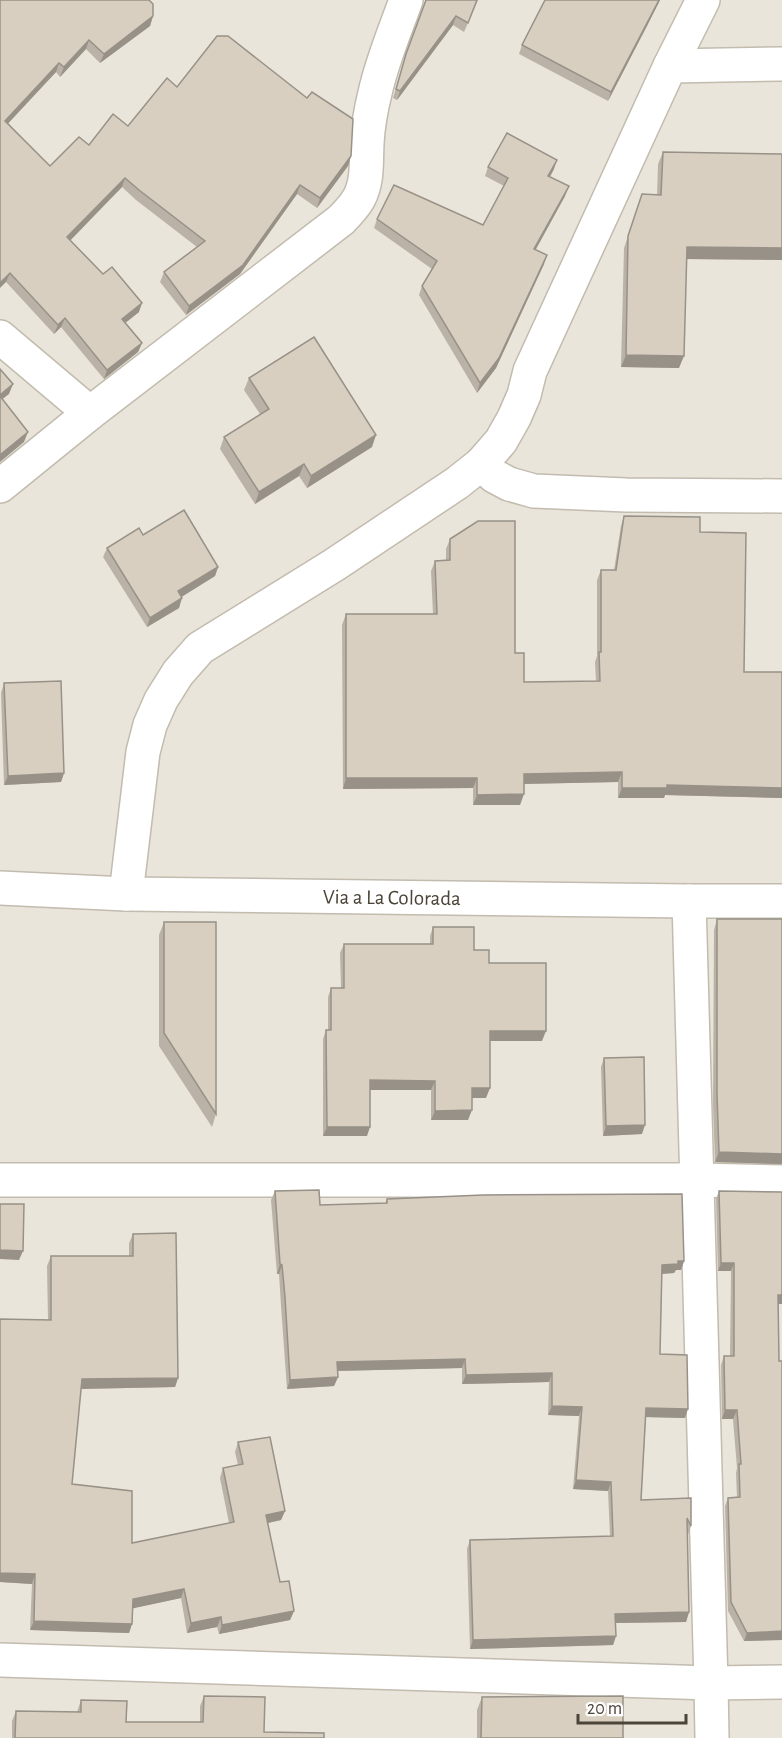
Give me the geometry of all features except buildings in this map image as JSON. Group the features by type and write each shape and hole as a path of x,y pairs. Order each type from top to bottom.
{"street":[{"path":"0,486 351,210 359,199 367,171 369,120 381,68 406,0"},
{"path":"126,894 143,752 157,709 178,672 200,648 334,565 457,483 481,464 501,441 524,395 530,371 670,66 703,0"},
{"path":"670,66 782,64"},
{"path":"0,337 90,413"},
{"path":"481,464 494,476 509,484 534,491 626,495 782,496"},
{"name":"Via a La Colorada","path":"0,888 126,894 689,902 782,901"},
{"path":"689,902 712,1738"},
{"path":"0,1180 782,1182"},
{"path":"0,1660 711,1683 782,1682"}],"shaded area":[{"path":"0,0 782,0 782,1738 0,1738"}]}
